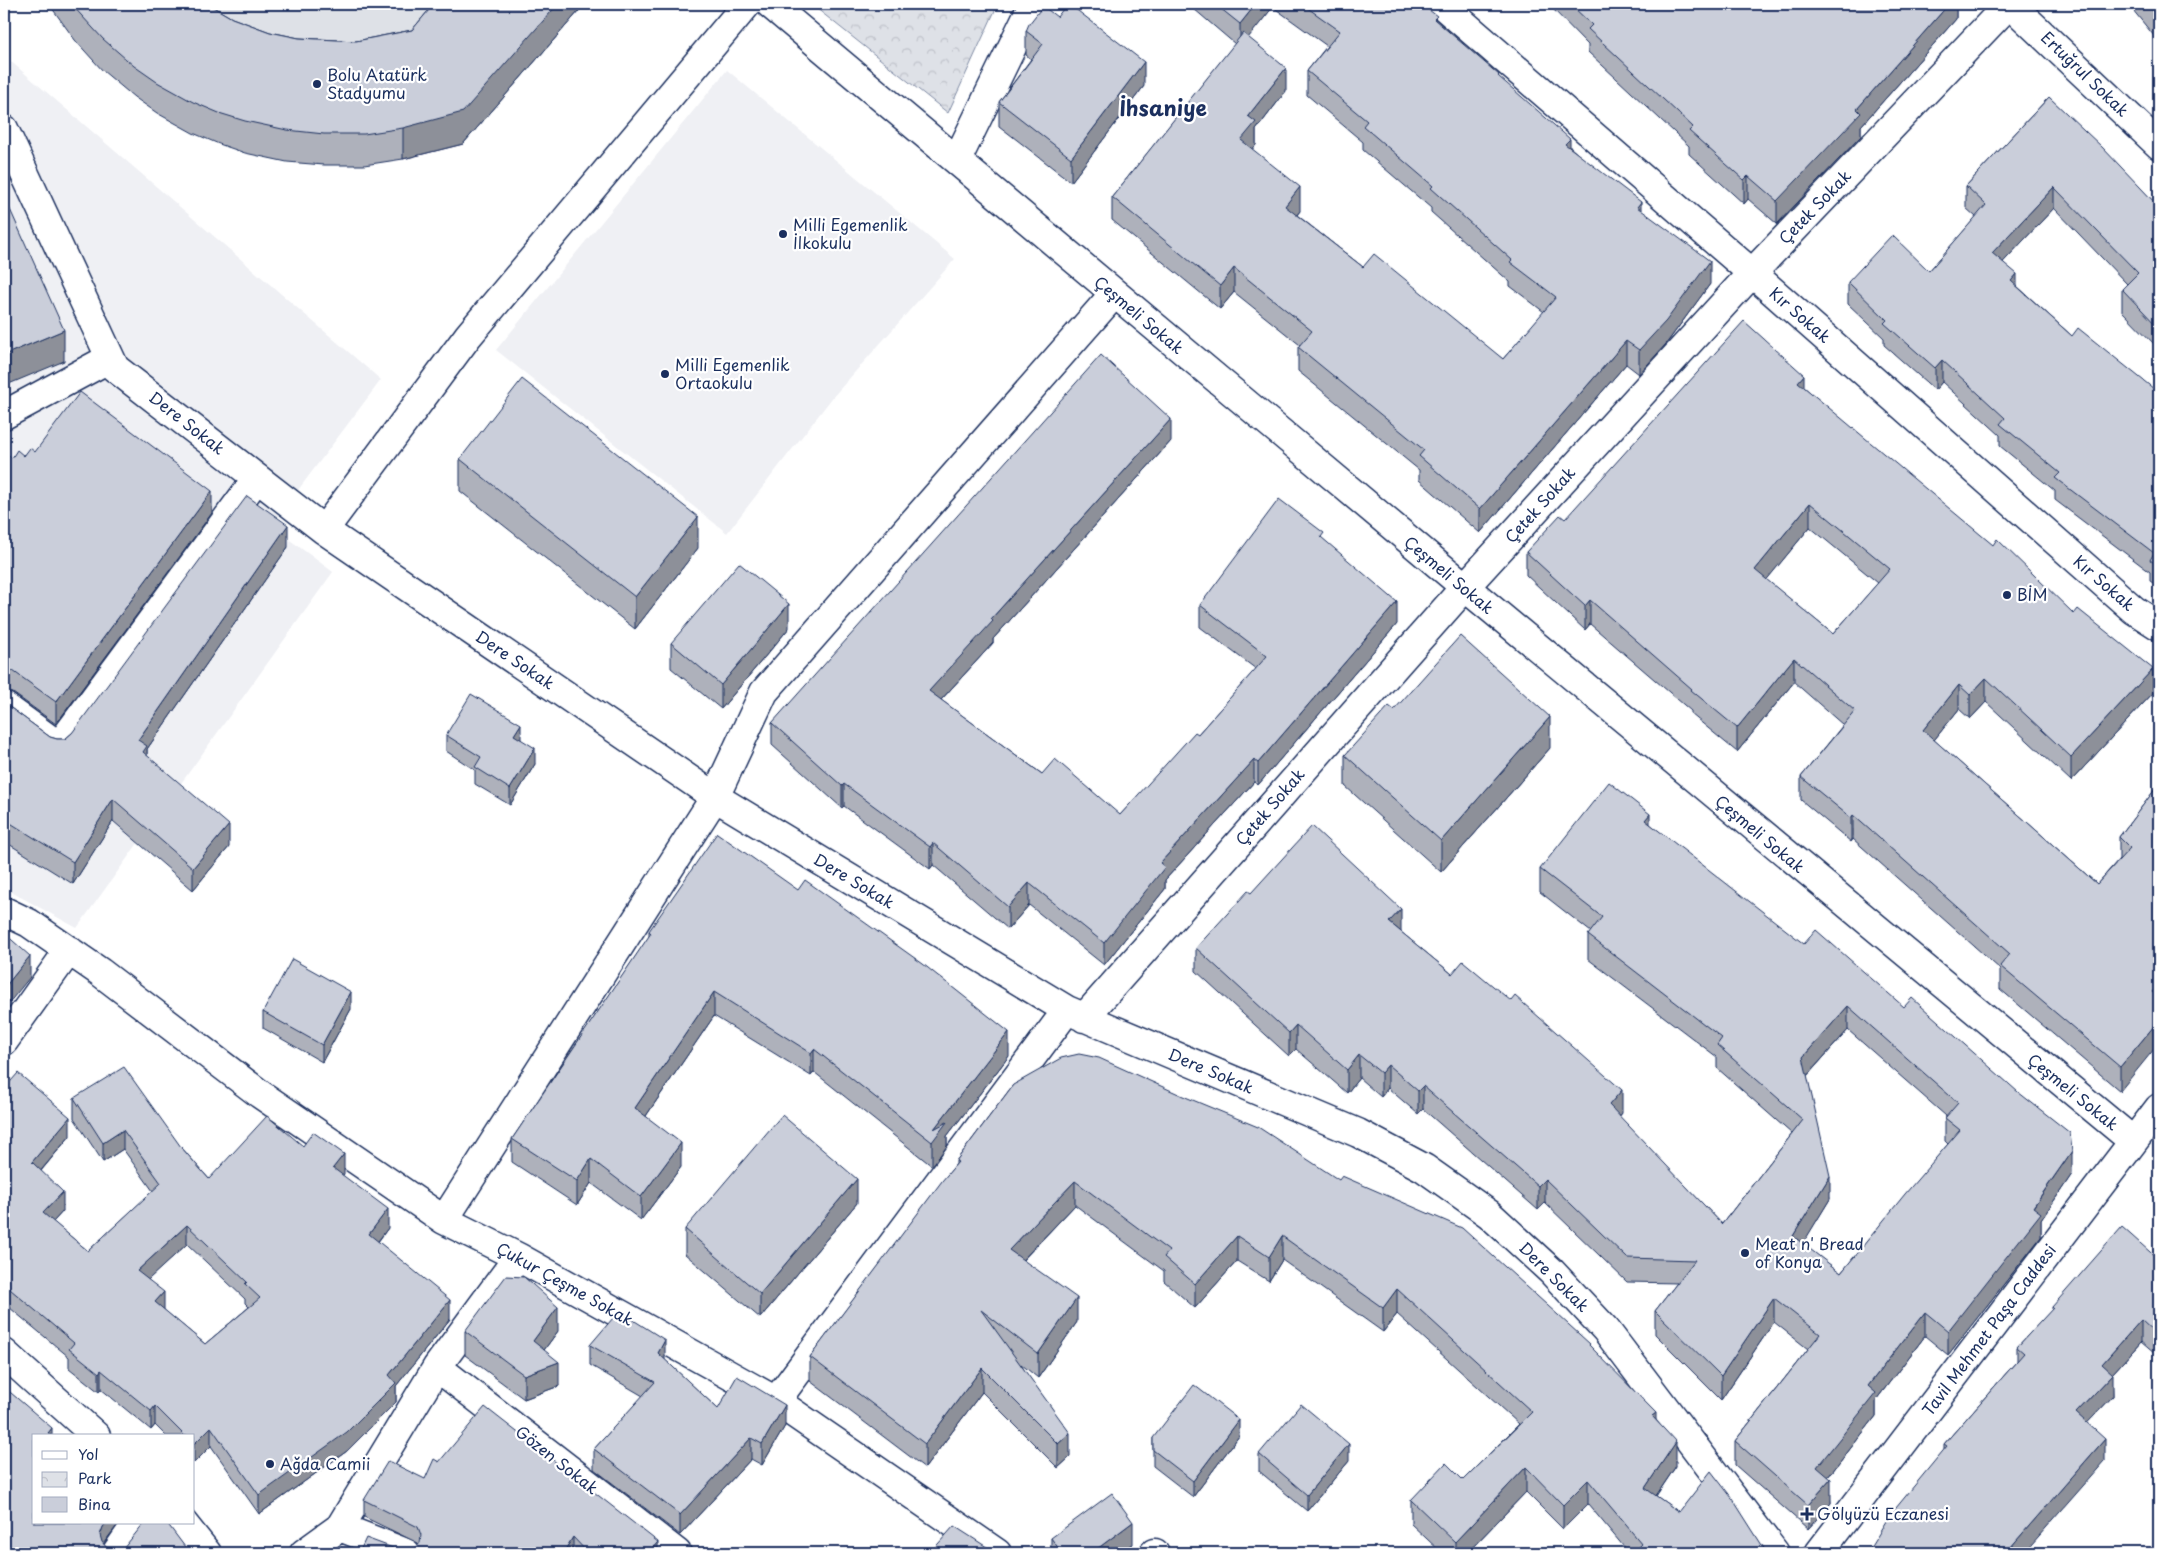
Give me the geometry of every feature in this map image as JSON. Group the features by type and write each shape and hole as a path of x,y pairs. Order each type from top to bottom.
{"street":[{"path":"324,530 468,336 747,4"},
{"name":"Çeşmeli Sokak","path":"770,4 1465,588 2132,1141"},
{"path":"957,160 1033,4"},
{"name":"Kır Sokak","path":"1441,4 1752,273 2134,610 2159,626"},
{"name":"Çetek Sokak","path":"776,1401 1076,1014 1752,273 2010,4"},
{"name":"Ertuğrul Sokak","path":"2010,4 2159,145"},
{"name":"Dere Sokak","path":"4,129 115,368 324,530 715,797 1076,1014 1358,1132 1424,1168 1489,1214 1551,1271 1606,1330 1775,1553"},
{"path":"444,1220 715,797 764,692 1114,294"},
{"path":"4,415 110,358"},
{"path":"4,706 60,746 257,478"},
{"name":"Çukur Çeşme Sokak","path":"4,910 29,923 68,950 260,1094 444,1220 518,1257 776,1401 998,1553"},
{"path":"4,1041 68,950"},
{"name":"Tavil Mehmet Paşa Caddesi","path":"1819,1553 2159,1108"},
{"path":"304,1553 340,1528 437,1367 518,1257"},
{"path":"4,1353 94,1434"},
{"name":"Gözen Sokak","path":"437,1367 677,1553"},
{"path":"116,1553 136,1524"},
{"path":"184,1524 206,1553"},
{"path":"340,1528 406,1553"}],"shaded area":[{"path":"4,49 8,59 381,380 271,526 333,572 77,928 4,888"},
{"path":"727,70 955,259 832,398 727,533 496,350"}],"green space":[{"path":"167,4 462,4 384,68"},
{"path":"811,4 998,4 948,113"}],"building":[{"name":"Bolu Atatürk Stadyumu","path":"71,4 208,4 232,18 270,32 299,38 356,41 412,30 434,4 558,4 463,112 403,128 364,134 324,134 287,130 245,121 193,102 157,82 134,66 103,39"},
{"path":"1067,4 1144,62 1071,158 999,102 1043,44 1026,31 1029,24 1043,6 1057,17"},
{"path":"1215,4 1256,4 1240,24"},
{"path":"1302,4 1421,4 1437,16 1434,19 1570,139 1565,144 1641,202 1637,207 1710,261 1666,321 1639,350 1626,341 1480,509 1419,456 1424,450 1298,347 1312,331 1234,268 1220,286 1112,197 1243,33 1286,68 1248,116 1256,122 1241,140 1300,187 1285,206 1363,267 1374,254 1503,359 1556,297 1510,262 1512,260 1431,188 1433,186 1363,126 1367,121 1307,71 1340,31"},
{"path":"1570,4 1949,4 1857,109 1861,113 1777,201 1748,176 1744,180 1689,131 1693,127 1588,29 1592,25"},
{"path":"2147,4 2159,4 2159,19"},
{"path":"2049,97 2102,147 2159,207 2159,328 2122,289 2138,273 2054,187 1992,253 2017,274 2011,281 2072,336 2078,328 2159,393 2159,566 2150,560 2154,553 2055,478 2060,473 2000,424 2005,418 1942,360 1935,368 1884,323 1887,320 1848,282 1892,235 1929,271 1986,205 1966,186"},
{"path":"4,196 64,330 4,355"},
{"path":"1744,321 1804,375 1798,382 1993,545 1997,539 2074,614 2078,609 2153,669 2071,757 1986,678 1970,695 1959,685 1923,730 2097,884 2130,848 2119,837 2159,784 2159,984 2152,992 2159,998 2159,1020 2120,1067 2000,966 2010,954 1853,815 1851,818 1801,777 1855,711 1794,658 1737,728 1691,690 1590,600 1585,606 1526,552 1560,515 1565,519","holes":["1810,503 1890,569 1833,634 1755,570"]},
{"path":"1101,355 1171,419 991,619 993,621 929,691 1042,774 1055,759 1120,815 1195,732 1198,734 1267,656 1200,605 1279,499 1324,533 1321,537 1397,602 1258,763 1254,760 1160,863 1165,867 1104,943 1029,883 1008,907 933,843 930,847 844,784 842,786 772,723"},
{"path":"522,379 698,517 635,597 460,459"},
{"path":"80,392 212,491 56,702 13,671 4,669 4,452 12,458 17,450 24,456 30,448 35,452"},
{"path":"247,496 288,525 138,740 147,746 143,752 229,825 193,868 113,799 73,862 4,819 4,703 50,737 65,739 72,733"},
{"path":"739,563 789,604 721,685 671,643"},
{"path":"1460,636 1550,717 1441,841 1345,755 1389,706 1394,710"},
{"path":"471,694 521,724 514,735 535,748 510,789 475,767 481,757 446,735"},
{"path":"1609,782 1650,814 1645,820 1804,944 1816,930 1904,1007 1912,998 2018,1092 2070,1133 2072,1151 2033,1207 2041,1213 1948,1331 1925,1312 1868,1386 1876,1393 1817,1467 1831,1479 1808,1505 1735,1441 1820,1334 1774,1298 1721,1376 1655,1311 1695,1260 1627,1258 1545,1179 1538,1186 1423,1086 1418,1091 1388,1065 1381,1073 1359,1055 1347,1070 1296,1025 1289,1033 1196,948 1248,891 1251,893 1312,826 1401,909 1389,922 1452,974 1463,961 1511,1001 1515,996 1622,1090 1609,1105 1722,1224 1803,1120 1717,1045 1722,1038 1588,935 1602,917 1540,869","holes":["1848,1006 1958,1103 1945,1118 1960,1130 1841,1273 1793,1236 1830,1176 1803,1057"]},
{"path":"717,833 798,890 805,880 923,964 1009,1032 934,1129 947,1122 932,1142 814,1049 811,1053 714,992 635,1108 681,1143 641,1197 591,1159 577,1181 512,1139 651,933 649,931"},
{"path":"4,933 30,956 4,988"},
{"path":"292,959 351,992 322,1045 263,1012"},
{"path":"1079,1054 1099,1058 1258,1127 1339,1180 1342,1176 1462,1228 1590,1344 1656,1413 1652,1416 1676,1442 1645,1488 1679,1512 1711,1471 1732,1498 1767,1553 1633,1553 1642,1544 1588,1480 1563,1505 1526,1467 1455,1542 1411,1500 1446,1463 1463,1480 1532,1412 1397,1289 1383,1308 1282,1236 1269,1257 1237,1236 1195,1284 1164,1257 1169,1251 1075,1181 1009,1250 1077,1298 1038,1354 981,1310 1070,1433 1058,1444 982,1368 925,1444 810,1357 958,1162 956,1161 1013,1085 1061,1058"},
{"path":"124,1067 181,1147 209,1179 267,1116 303,1146 313,1132 344,1154 333,1168 388,1209 369,1234 450,1300 389,1375 396,1383 347,1432 259,1495 211,1427 195,1443 195,1434 183,1434 155,1406 151,1411 101,1370 99,1373 69,1349 74,1343 4,1284 4,1089 18,1073 70,1117 32,1162 63,1192 43,1213 88,1251 161,1183 123,1130 103,1143 74,1098","holes":["187,1225 247,1282 245,1284 260,1298 205,1344 155,1302 164,1292 137,1271"]},
{"path":"782,1115 857,1179 760,1294 685,1229"},
{"path":"2122,1227 2159,1260 2159,1328 2155,1333 2141,1320 2102,1364 2113,1374 2076,1413 2105,1439 2009,1549 2014,1553 1867,1553 1891,1514 1947,1446 1944,1444 2024,1353 2017,1347"},
{"path":"506,1276 524,1277 558,1307 533,1341 559,1362 524,1375 465,1331"},
{"path":"619,1311 665,1340 658,1353 718,1409 737,1376 785,1405 762,1444 751,1438 680,1515 594,1449 655,1382 590,1345"},
{"path":"1194,1385 1239,1420 1193,1481 1153,1450 1153,1438"},
{"path":"4,1387 52,1428 48,1433 49,1434 32,1434 32,1524 105,1524 100,1535 102,1542 107,1548 115,1551 123,1549 143,1524 168,1524 188,1551 187,1553 4,1553"},
{"path":"1301,1404 1349,1444 1307,1495 1259,1454"},
{"path":"485,1407 658,1542 648,1553 588,1553 573,1537 563,1553 359,1553 366,1538 401,1551 409,1552 416,1548 420,1543 421,1535 418,1527 364,1500 388,1461 425,1479 434,1459 439,1462"},
{"path":"1112,1493 1133,1522 1093,1552 1100,1553 1062,1553 1051,1538"},
{"path":"954,1526 993,1551 995,1553 930,1553"}],"place":[{"name":"Bolu Atatürk Stadyumu","path":"317,84"},
{"name":"Milli Egemenlik İlkokulu","path":"783,234"},
{"name":"Milli Egemenlik Ortaokulu","path":"665,374"},
{"name":"BİM","path":"2007,595"},
{"name":"Meat n' Bread of Konya","path":"1745,1253"},
{"name":"Ağda Camii","path":"270,1464"},
{"name":"Gölyüzü Eczanesi","path":"1807,1514"}],"district":[{"name":"İhsaniye","path":"1163,109"}]}
